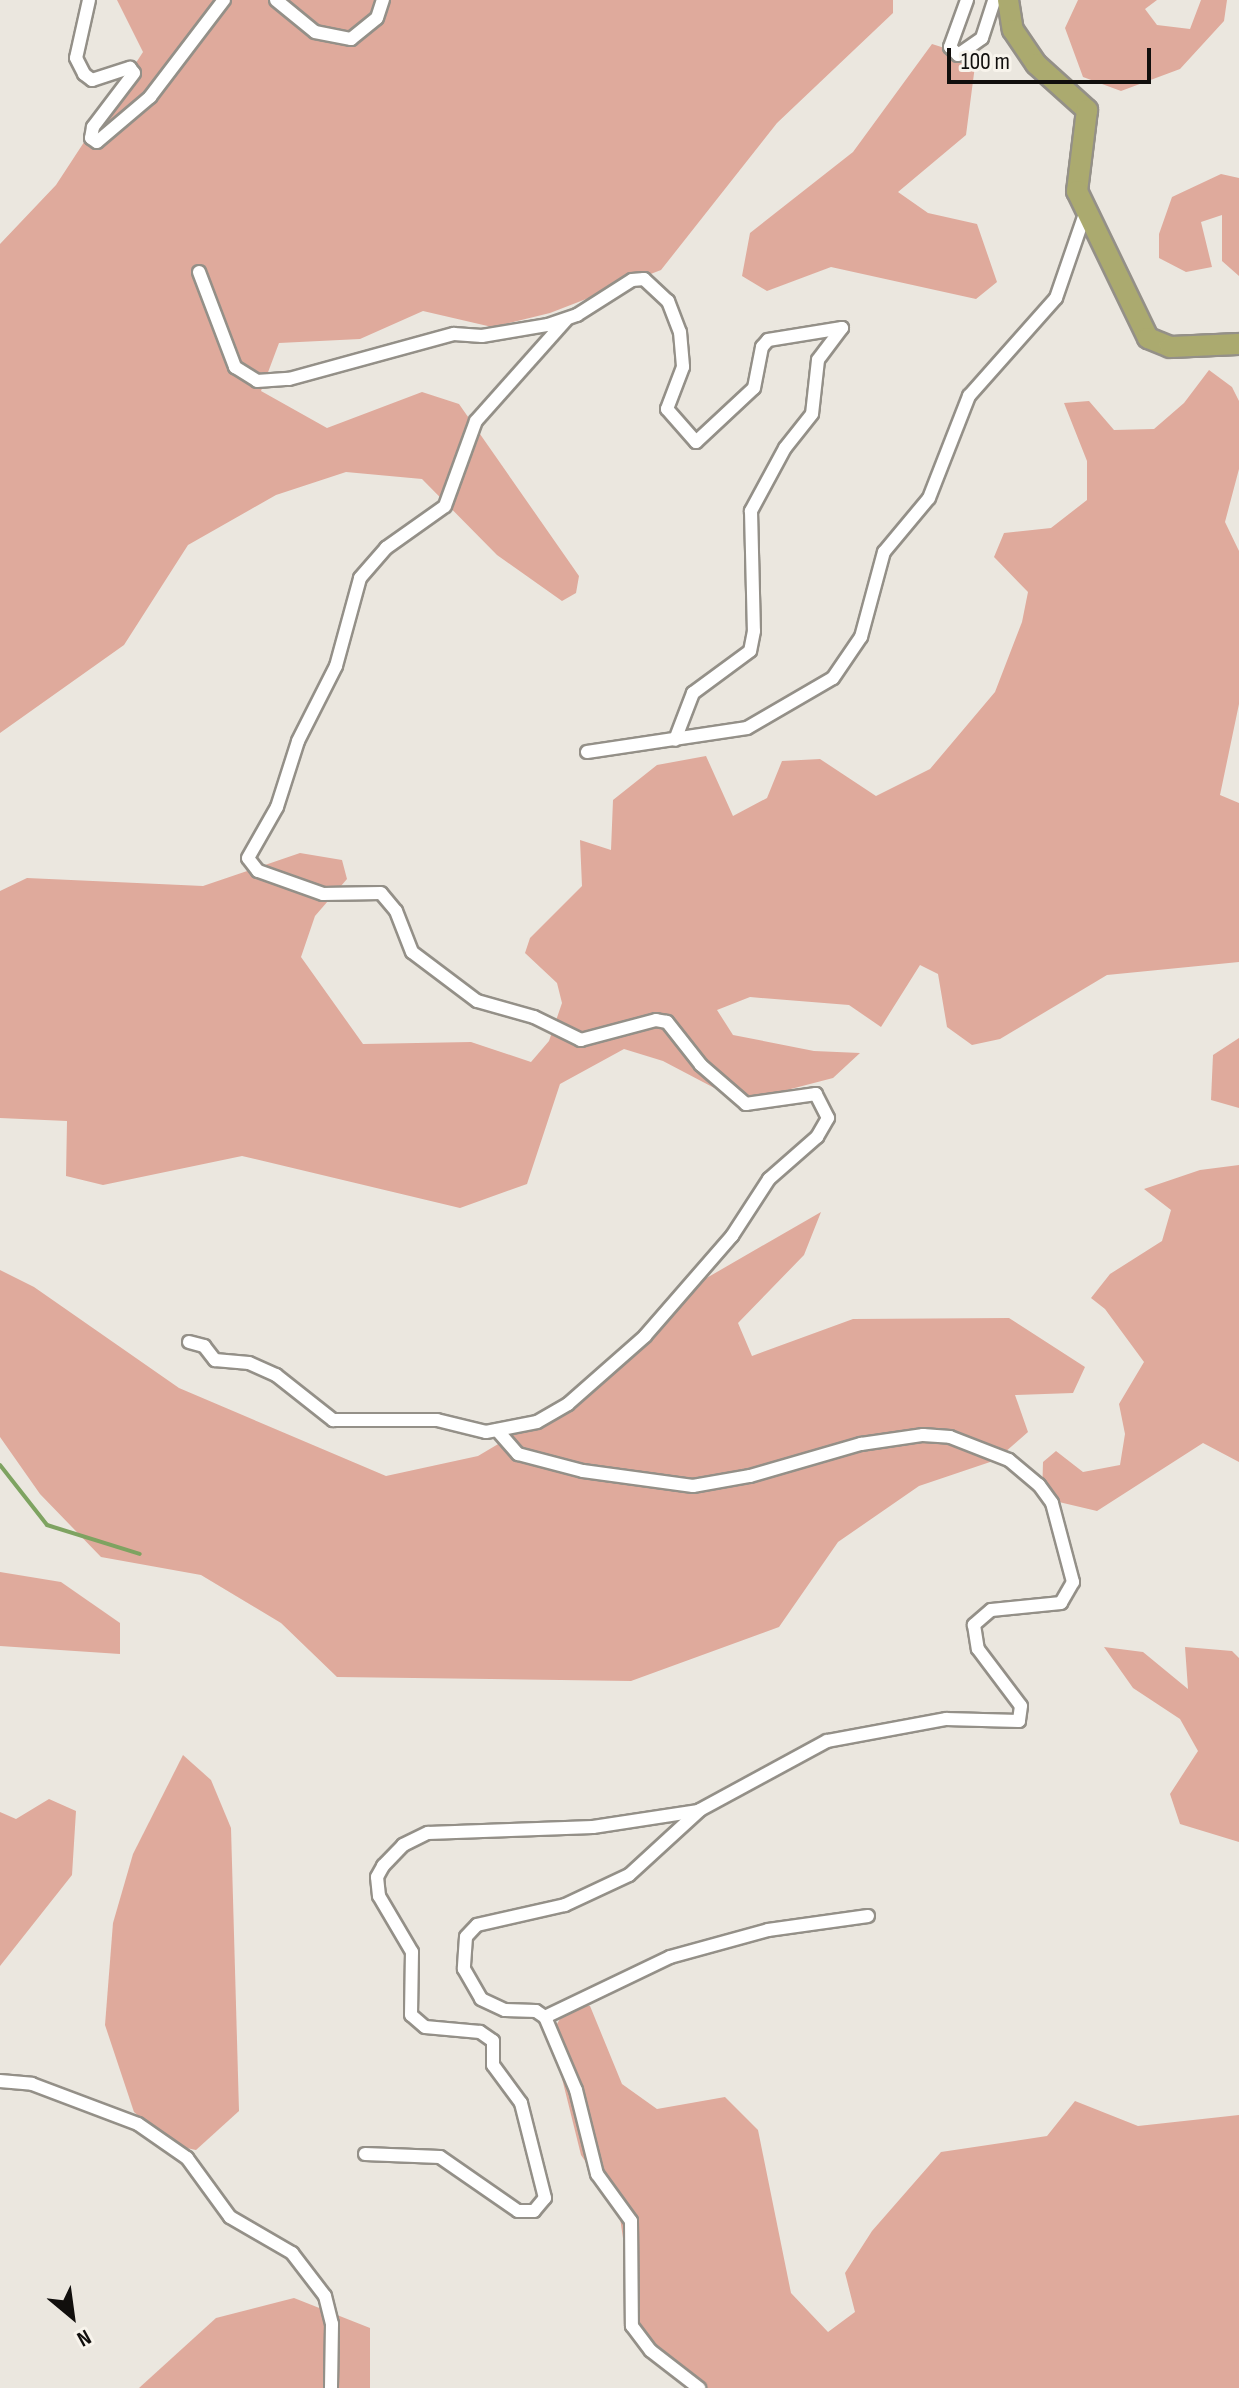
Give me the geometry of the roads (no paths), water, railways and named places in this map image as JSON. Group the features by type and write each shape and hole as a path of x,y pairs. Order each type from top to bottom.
{"highway":[{"path":"1008,0 1013,30 1036,64 1087,110 1090,122 1076,177 1085,214 1148,338 1170,347 1239,344"}],"street":[{"path":"89,0 76,58 84,74 92,80 130,68 134,73 93,127 91,138 97,142 150,97 224,0"},
{"path":"276,0 315,32 351,39 371,26 383,0"},
{"path":"967,0 950,47 958,55 982,38 994,0"},
{"path":"587,752 675,740 765,721 818,690 845,664 861,637 884,552 929,498 969,396 1056,298 1085,214"},
{"path":"199,272 235,367 257,381 289,379 447,335 482,336 566,320"},
{"path":"189,1342 204,1346 215,1360 249,1363 276,1375 333,1420 437,1420 497,1430 550,1415 628,1353 732,1236 769,1179 817,1137 828,1118 816,1094 746,1104 701,1065 667,1022 656,1020 581,1040 534,1017 477,1001 412,952 396,911 381,893 323,894 258,871 248,858 277,807 298,741 336,666 360,578 386,548 445,506 476,421 566,320 632,280 655,286 675,318 684,355 667,409 696,442 754,388 768,340 844,330 818,360 812,414 785,448 751,511 754,631 750,651 693,693 675,740"},
{"path":"497,1430 518,1454 583,1471 693,1486 750,1476 861,1444 950,1437 1009,1460 1034,1479 1052,1503 1073,1582 1069,1596 1053,1606 991,1610 972,1633 978,1649 1021,1706 1019,1721 958,1718 838,1738 700,1810 629,1875 565,1905 489,1921 469,1932 462,1954 475,1993 505,2010 536,2011 545,2017 576,2090 597,2174 631,2221 632,2326 651,2351 699,2388"},
{"path":"365,2154 440,2157 518,2211 534,2211 545,2198 521,2103 493,2065 493,2041 480,2032 425,2027 411,2015 411,1947 377,1885 379,1872 393,1855 428,1833 593,1827 700,1810"},
{"path":"545,2017 670,1957 779,1927 868,1916"},
{"path":"0,2081 32,2084 138,2124 187,2158 230,2217 292,2253 325,2296 332,2324 331,2388"}],"waterway":[{"path":"0,1465 47,1525 140,1554"}]}
